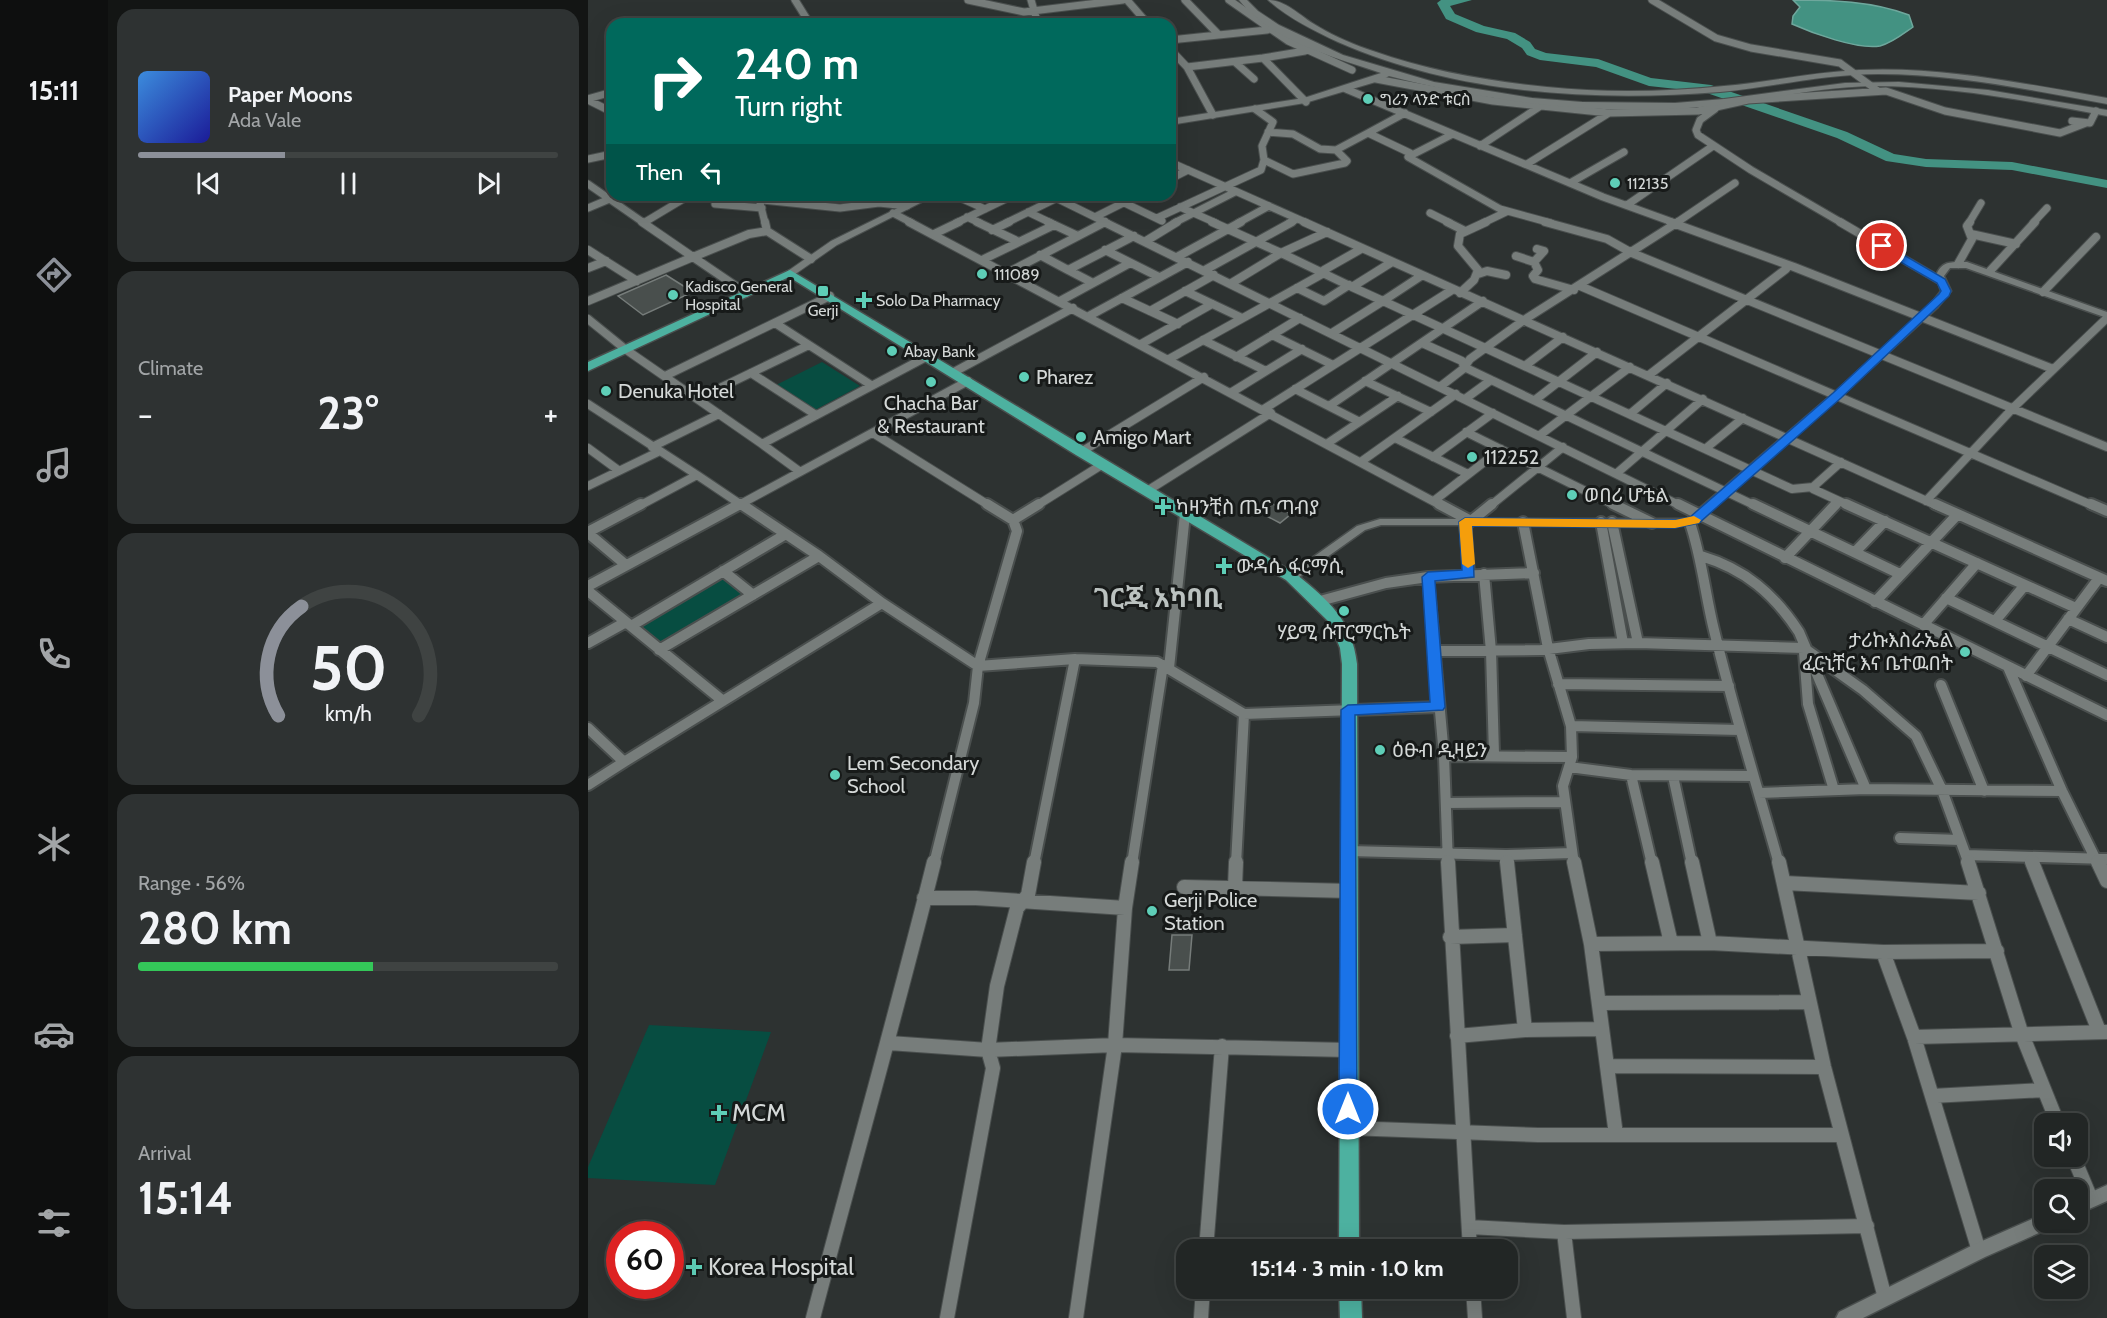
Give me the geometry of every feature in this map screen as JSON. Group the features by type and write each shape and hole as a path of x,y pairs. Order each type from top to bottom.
{"main road":[{"path":"1243,0 1263,19 1295,37 1348,61 1389,74 1460,90 1579,104 1641,107 1717,105 1868,84 1965,90 2107,113"},
{"path":"1272,0 1325,35 1403,64 1455,76 1551,89 1648,94 1691,92 1856,72 1962,77 2107,101"},
{"path":"1176,121 1305,101 1376,79 1389,74 1403,64"},
{"path":"588,367 790,273 811,259 918,201"},
{"path":"790,273 1081,452 1291,577 1320,601 1343,630 1350,655 1348,710 1349,1239"},
{"path":"1350,1299 1351,1318"}],"street":[{"path":"806,0 796,2 806,18"},
{"path":"968,0 1015,11 1035,11 1079,3 1125,0 1142,18"},
{"path":"1031,0 1037,18"},
{"path":"1185,0 1218,34"},
{"path":"1229,0 1266,30 1305,51 1352,70"},
{"path":"1652,0 1716,38 1751,48 1833,61 1856,72 1878,91"},
{"path":"1176,39 1266,30"},
{"path":"1187,67 1236,63 1305,51"},
{"path":"1176,55 1187,67 1213,115"},
{"path":"1263,58 1305,101"},
{"path":"1236,63 1254,79"},
{"path":"1376,79 1450,95 1539,107 1654,114 1735,104 1751,99 1886,91 1972,117 2060,133 2088,123"},
{"path":"1346,89 1405,113 1450,135 1570,183 2052,369"},
{"path":"588,100 606,94"},
{"path":"588,100 606,108"},
{"path":"1717,105 1700,120 1696,130 1713,146 1941,281"},
{"path":"1480,146 1539,107"},
{"path":"1255,109 1273,122 1263,146 1264,160 1261,170"},
{"path":"2086,133 2088,123 2096,111"},
{"path":"1527,164 1609,112"},
{"path":"1268,132 1293,134 1320,149 1336,150 1405,113"},
{"path":"2072,121 2088,123"},
{"path":"1368,133 1410,153 1450,135"},
{"path":"1628,205 1713,146"},
{"path":"1157,218 1223,185 1261,170 1293,174 1347,161 1336,150"},
{"path":"1570,183 1624,152"},
{"path":"1410,153 1408,157 1413,161 1506,212 1607,239 1632,253 2107,447"},
{"path":"588,159 606,155"},
{"path":"1264,160 1283,172"},
{"path":"1176,165 2103,579 2076,608 2026,676"},
{"path":"1176,176 1188,170"},
{"path":"1441,386 1486,347 1524,320 1632,253 1735,183"},
{"path":"588,184 606,194"},
{"path":"1146,241 1169,226 1235,192"},
{"path":"588,208 606,200"},
{"path":"616,201 746,293"},
{"path":"645,222 680,201"},
{"path":"715,204 760,201 840,208 879,203 907,206"},
{"path":"760,201 767,231"},
{"path":"967,201 985,209"},
{"path":"934,234 1002,201"},
{"path":"992,230 1046,201"},
{"path":"1061,201 1617,473 1695,519 1785,558 2107,715"},
{"path":"1095,217 1124,202 1169,226"},
{"path":"1958,264 1970,246 1971,234 1966,226 1981,203"},
{"path":"1178,257 1269,206"},
{"path":"1180,207 1444,327 1749,470 1798,491 1813,489 2076,608"},
{"path":"1990,271 2047,208"},
{"path":"1028,212 1078,236"},
{"path":"1478,274 1478,270 1458,246 1457,239 1465,231 1506,212"},
{"path":"893,213 1435,500 1468,521"},
{"path":"1430,213 1465,231"},
{"path":"967,217 1019,242"},
{"path":"1205,270 1297,219"},
{"path":"1007,273 1106,222"},
{"path":"982,260 1053,225"},
{"path":"588,302 749,234 767,231 811,259"},
{"path":"1230,284 1281,253 1327,232"},
{"path":"1971,234 2016,244"},
{"path":"1068,270 1134,236"},
{"path":"2043,292 2096,237"},
{"path":"1169,359 1324,273 1324,270 1361,249"},
{"path":"1534,262 1544,251 1537,249"},
{"path":"588,250 637,280"},
{"path":"1106,250 1159,277"},
{"path":"1040,255 1093,283"},
{"path":"1516,256 1534,262 1538,270 1533,276 1535,279 1577,288 1700,337 2107,511"},
{"path":"588,268 606,261"},
{"path":"1089,316 1188,262"},
{"path":"1297,288 1324,301 1392,262"},
{"path":"1060,301 1130,263"},
{"path":"1291,577 1338,542 1369,525 1399,520 1652,523 1695,519 1921,318 1946,291 1941,281 1942,270 1958,264 1990,271 2107,316 2013,408 1926,501"},
{"path":"1649,375 1786,269"},
{"path":"1147,491 1268,411 1295,389 1413,314 1456,291 1478,274 1487,271 1506,275"},
{"path":"1150,311 1214,275"},
{"path":"1332,333 1421,276"},
{"path":"1185,291 1242,318"},
{"path":"665,376 830,296"},
{"path":"1122,298 1178,324"},
{"path":"1329,406 1483,302"},
{"path":"1141,344 1212,304"},
{"path":"954,372 1073,308"},
{"path":"1236,357 1300,318"},
{"path":"588,319 625,349 699,398 799,471"},
{"path":"775,323 871,385"},
{"path":"1272,335 1333,365"},
{"path":"1526,365 1563,337"},
{"path":"1203,340 1266,371"},
{"path":"1422,343 1462,361 1464,367 1900,574"},
{"path":"699,398 809,345"},
{"path":"1232,392 1302,349"},
{"path":"1535,400 1597,352"},
{"path":"762,444 928,356"},
{"path":"1540,435 1630,367"},
{"path":"752,373 816,415"},
{"path":"1081,452 1204,377"},
{"path":"1362,461 1431,412 1491,380"},
{"path":"588,586 968,381"},
{"path":"1365,381 1431,412"},
{"path":"1630,414 1667,383"},
{"path":"1295,389 1358,421"},
{"path":"1328,443 1398,396"},
{"path":"1617,473 1703,399"},
{"path":"588,404 819,556 882,603 978,666 1075,659 1146,661 1166,667 1244,714 1438,707"},
{"path":"1433,457 1493,413"},
{"path":"588,486 719,414"},
{"path":"1705,449 1743,418"},
{"path":"1466,432 1652,523"},
{"path":"813,1318 856,1153 889,1043 974,703 978,666 1017,531 1013,520 873,433"},
{"path":"1395,438 1468,474"},
{"path":"1468,521 1563,447"},
{"path":"588,448 618,471"},
{"path":"1435,500 1502,449"},
{"path":"1813,489 1842,462"},
{"path":"1013,520 1103,464"},
{"path":"626,565 589,535 697,475"},
{"path":"1785,558 1839,501"},
{"path":"1076,1318 1115,1045 1125,908 1166,667 1185,514"},
{"path":"1875,602 1957,514"},
{"path":"1695,519 1719,646 1740,730 1785,883 1824,1067 1885,1298"},
{"path":"1468,521 1469,574"},
{"path":"1855,552 1885,521"},
{"path":"1523,522 1548,648 1571,726 1571,762 1564,777 1565,802 1572,853 1591,944 1616,1135"},
{"path":"1606,522 1638,643"},
{"path":"1606,522 1623,643"},
{"path":"588,643 628,624 786,534"},
{"path":"659,650 819,556"},
{"path":"1701,556 1741,570 1758,581 1787,613 1799,632 1866,789"},
{"path":"1923,625 1977,563"},
{"path":"723,571 753,595"},
{"path":"1320,601 1386,584 1428,577 1534,573"},
{"path":"1484,574 1491,651 1494,754"},
{"path":"1428,577 1444,756 1450,937 1470,1239"},
{"path":"1995,621 2025,585"},
{"path":"588,591 723,701"},
{"path":"1946,598 2107,675"},
{"path":"588,785 882,603"},
{"path":"2068,619 2107,637"},
{"path":"1434,651 1541,650 1623,643 1804,648 1863,690 1916,736 1942,790 1979,893 2021,1032 2053,1113"},
{"path":"1804,648 1805,686 1810,714 1834,790"},
{"path":"947,1318 993,1068 992,1057 988,1050 994,1007 1017,908 1028,895 1075,659"},
{"path":"2008,667 2062,791 2102,859 2107,880"},
{"path":"1558,684 1729,686"},
{"path":"1941,685 1984,791"},
{"path":"1235,887 1244,714"},
{"path":"1571,726 1740,730"},
{"path":"588,728 624,762"},
{"path":"1444,756 1494,754 1571,762 1630,775 1753,776"},
{"path":"1630,775 1671,943"},
{"path":"1673,776 1710,943"},
{"path":"1759,793 1866,789 2062,791"},
{"path":"1446,803 1565,802"},
{"path":"1900,838 1960,840"},
{"path":"1348,851 1506,855 1572,853"},
{"path":"1506,855 1525,1030"},
{"path":"1966,855 2102,859"},
{"path":"1914,1036 2103,1031 2030,858"},
{"path":"1785,883 1979,893"},
{"path":"1184,887 1350,891"},
{"path":"924,898 976,898 1125,908"},
{"path":"1450,937 1515,935"},
{"path":"1591,944 1710,943 1883,952 1997,951"},
{"path":"1883,952 1914,1036 1979,1251"},
{"path":"1599,1003 1809,1002"},
{"path":"1457,1036 1525,1030 1602,1029"},
{"path":"889,1043 988,1050 1115,1045 1348,1050"},
{"path":"1207,1239 1221,1046"},
{"path":"1607,1066 1824,1067"},
{"path":"1932,1095 2044,1090"},
{"path":"1348,1128 1463,1134 1842,1135"},
{"path":"2078,1167 2092,1199"},
{"path":"1469,1227 1564,1232 1867,1226"},
{"path":"1845,1318 1979,1251 2034,1226"},
{"path":"1564,1232 1574,1318"},
{"path":"1201,1318 1202,1299"},
{"path":"1474,1299 1475,1318"}],"shaded area":[{"path":"1793,0 1837,1 1895,10 1909,15 1913,27 1893,41 1880,46 1860,46 1823,36 1792,24 1793,16 1800,7"},
{"path":"822,362 860,386 815,410 776,385"},
{"path":"720,573 745,592 659,644 634,624"},
{"path":"649,1025 771,1032 715,1185 588,1178 588,1167"}],"building":[{"name":"Kadisco General Hospital","path":"666,275 693,292 643,315 618,296"},
{"path":"1273,504 1291,514 1280,523 1261,513"},
{"path":"1172,935 1192,935 1189,970 1169,970"}],"waterway":[{"path":"1466,0 1443,3 1450,16 1480,29 1511,36 1526,45 1531,52 1544,57 1598,63 1649,82 1706,88 1740,102 1842,135 1891,158 1926,163 2012,166 2070,179 2107,184"}],"slow traffic":[{"path":"1468,564 1465,522 1675,524 1690,523 1694,520"}],"place":[{"name":"ግሪን ላንድ ቱርስ","path":"1368,99"},
{"name":"112135","path":"1615,183"},
{"name":"111089","path":"982,274"},
{"name":"Gerji","path":"823,291"},
{"name":"Kadisco General Hospital","path":"673,295"},
{"name":"Solo Da Pharmacy","path":"864,300"},
{"name":"Abay Bank","path":"892,351"},
{"name":"Pharez","path":"1024,377"},
{"name":"Chacha Bar & Restaurant","path":"931,382"},
{"name":"Denuka Hotel","path":"606,391"},
{"name":"Amigo Mart","path":"1081,437"},
{"name":"112252","path":"1472,457"},
{"name":"ወበሪ ሆቴል","path":"1572,495"},
{"name":"ካዛንቺስ ጤና ጣብያ","path":"1163,507"},
{"name":"ውዳሴ ፋርማሲ","path":"1224,566"},
{"name":"ሃይሚ ሱፐርማርኬት","path":"1344,611"},
{"name":"ታሪኩእስራኤል ፈርኒቸር እና ቤተዉበት","path":"1965,652"},
{"name":"ዕፁብ ዲዛይን","path":"1380,750"},
{"name":"Lem Secondary School","path":"835,775"},
{"name":"Gerji Police Station","path":"1152,911"},
{"name":"MCM","path":"719,1113"},
{"name":"Korea Hospital","path":"694,1267"}],"district":[{"name":"ገርጂ አካባቢ","path":"1158,598"}],"route":[{"path":"1348,1109 1347,1003 1350,891 1348,710 1438,707 1428,577 1469,574 1465,522 1690,523 1837,395 1943,296 1946,287 1941,281 1882,246"}]}
